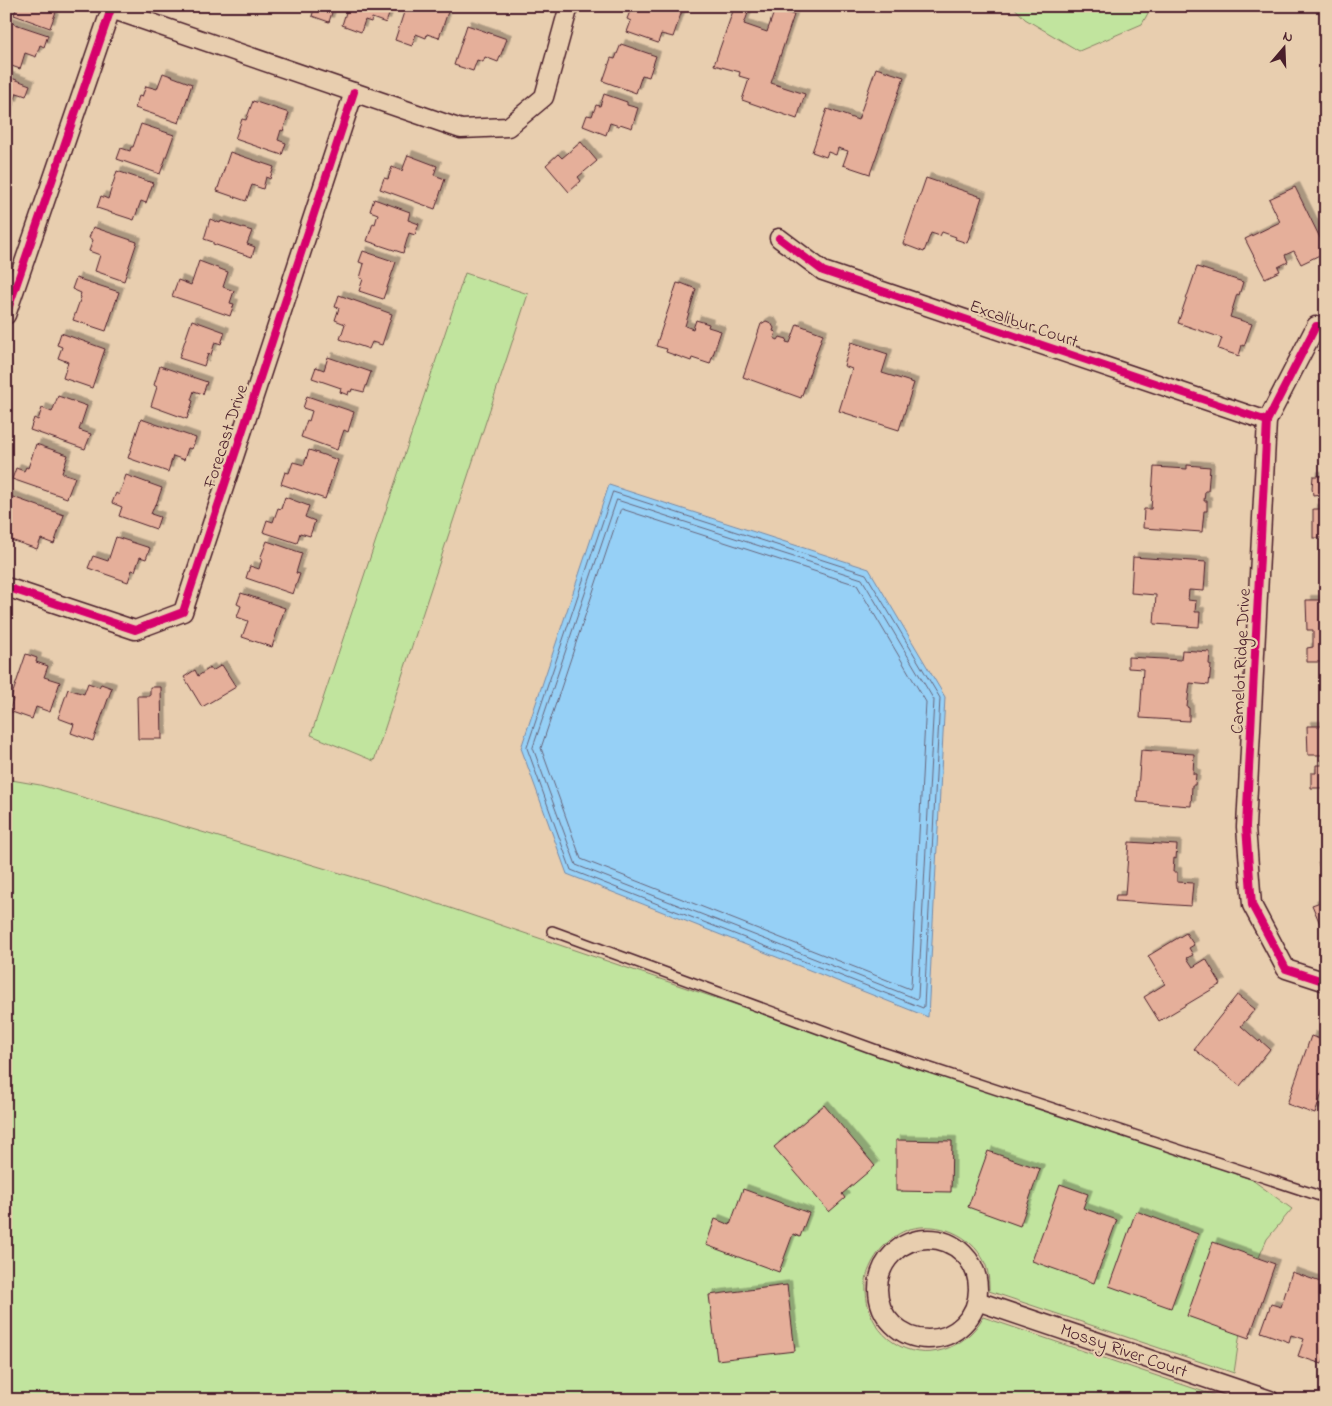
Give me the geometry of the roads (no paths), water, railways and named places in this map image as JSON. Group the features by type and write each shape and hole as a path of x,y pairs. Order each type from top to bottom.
{"street":[{"path":"6,315 111,8 461,129 508,127 544,97 569,6"},
{"name":"Forecast Drive","path":"6,587 135,630 183,612 354,92"},
{"name":"Excalibur Court","path":"779,238 823,270 1267,421"},
{"name":"Camelot Ridge Drive","path":"1326,326 1316,326 1267,421 1246,827 1252,905 1286,969 1326,982"},
{"path":"931,1239 948,1243 962,1253 973,1267 978,1284 977,1301 971,1316 961,1328 947,1336 931,1340 915,1338 900,1332 888,1321 880,1307 877,1292 879,1275 886,1261 898,1249 914,1241 931,1239"},
{"name":"Mossy River Court","path":"977,1301 1270,1400"}],"lane":[{"path":"552,931 882,1052 1326,1198"}],"water":[{"path":"609,485 869,569 945,697 928,1017 567,874 521,748"}]}
